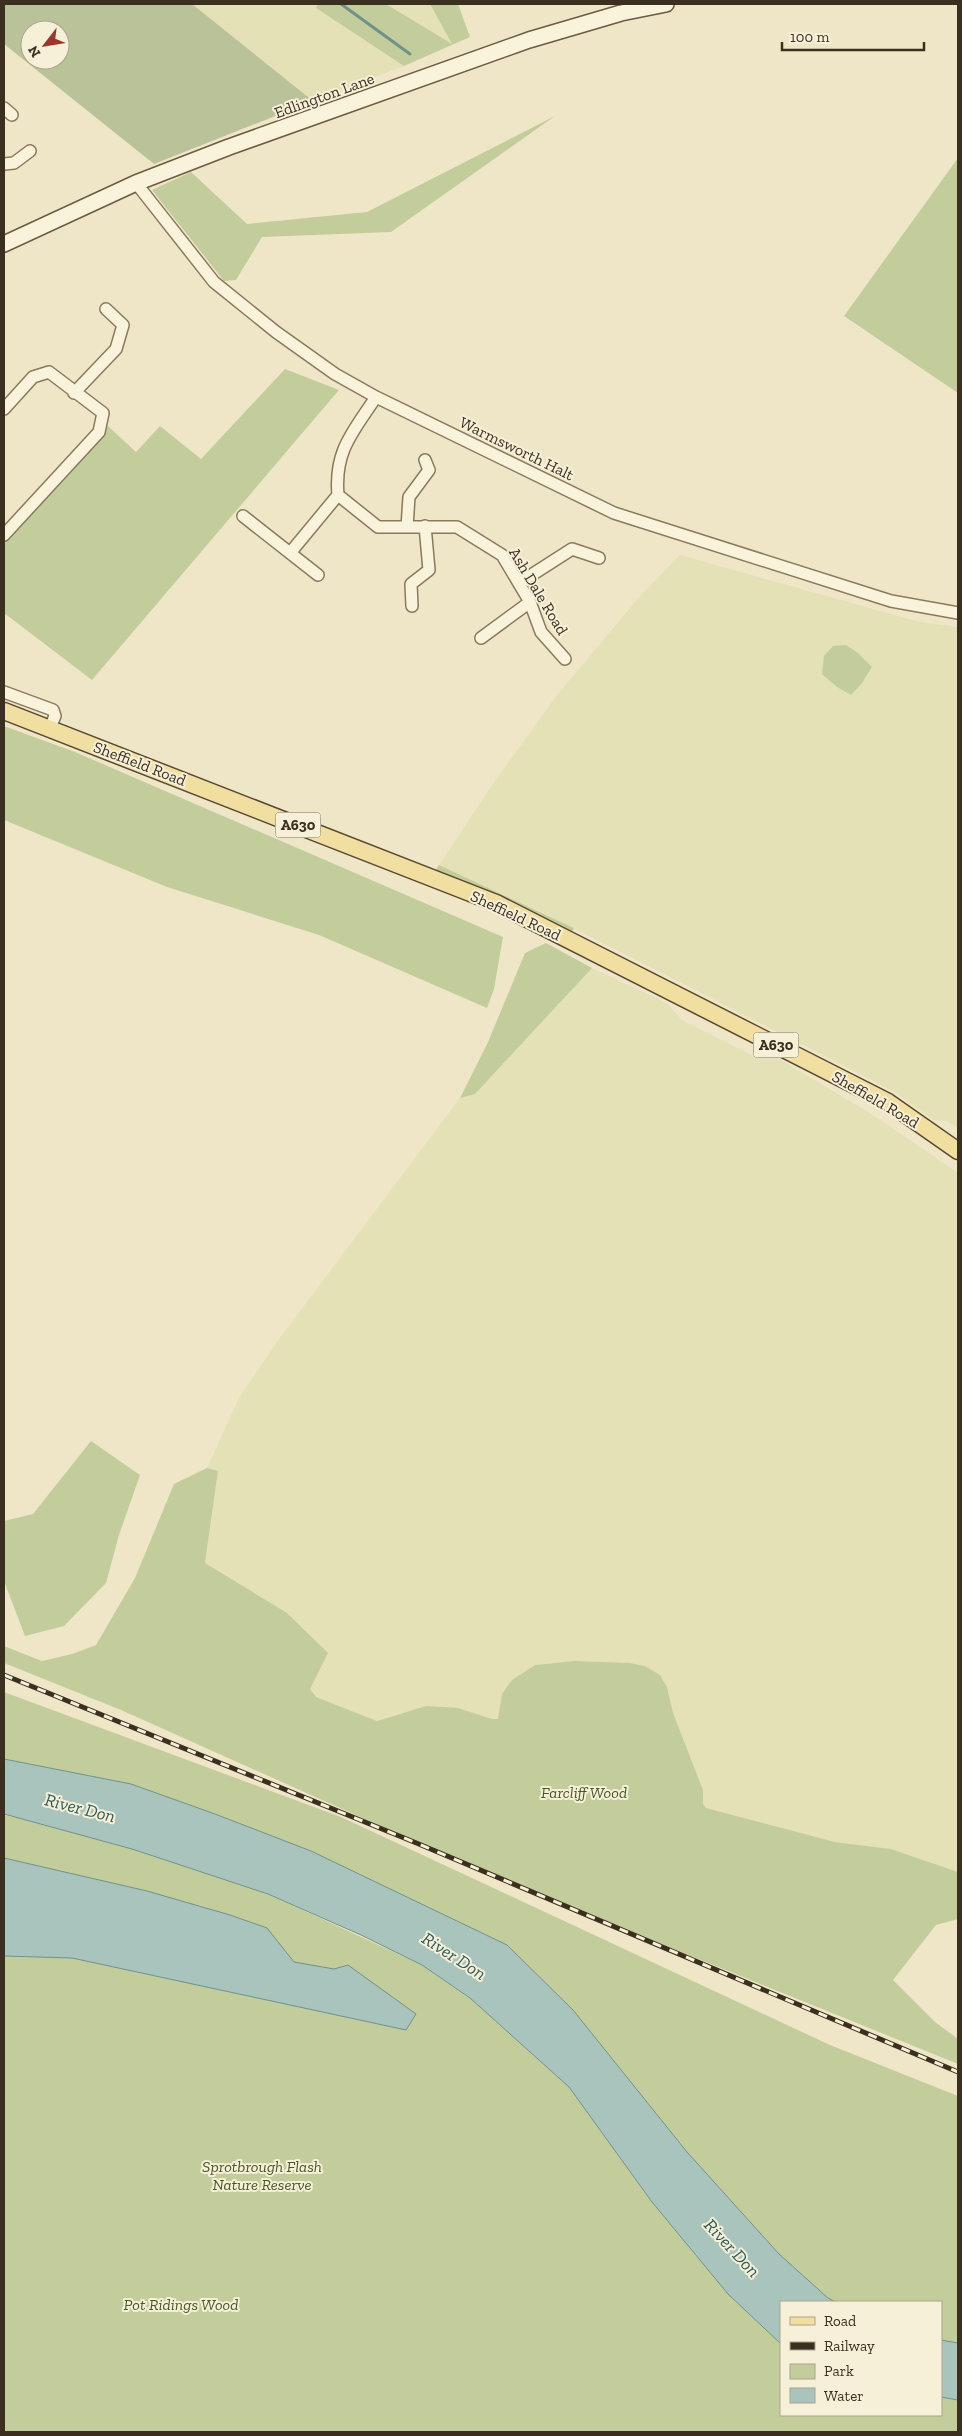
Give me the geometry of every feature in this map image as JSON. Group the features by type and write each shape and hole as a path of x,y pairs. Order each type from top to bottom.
{"main road":[{"name":"Edlington Lane","path":"4,244 136,183 229,147 529,40 621,13 666,4"},
{"name":"Sheffield Road","path":"4,711 496,903 888,1102 958,1151"}],"street":[{"path":"4,164 14,163 30,151"},
{"name":"Warmsworth Halt","path":"136,183 214,282 298,348 335,374 376,397 614,513 891,601 958,613"},
{"path":"74,393 116,348 123,325 106,309"},
{"path":"4,409 33,377 49,372 102,413 100,432 4,535"},
{"path":"290,553 338,495 336,474 344,446 376,397"},
{"path":"407,527 409,497 427,465 440,475"},
{"name":"Ash Dale Road","path":"338,495 378,527 457,527 502,555 530,602 541,632 565,659"},
{"path":"243,516 318,575"},
{"path":"412,606 411,584 429,570 425,526"},
{"path":"519,583 572,549 599,558"},
{"path":"481,638 530,602"},
{"path":"4,692 53,710 55,716 50,728"}],"shaded area":[{"path":"192,4 318,4 317,8 404,66 313,101"},
{"path":"386,4 430,4 453,45"},
{"path":"680,555 920,622 958,627 958,1128 947,1121 933,1120 895,1092 536,909 431,877 490,788 557,695 640,596"},
{"path":"592,968 667,1003 682,1020 758,1058 776,1057 873,1115 958,1173 958,1872 891,1849 835,1842 706,1808 703,1804 703,1790 673,1713 667,1687 660,1675 645,1666 630,1663 574,1661 535,1665 512,1680 502,1694 499,1719 492,1719 458,1708 400,1713 377,1721 316,1697 205,1563 218,1471 207,1468 239,1398 279,1339 460,1098 475,1094"}],"green space":[{"path":"4,4 192,4 313,101 154,164 36,70 70,70 70,20 20,20 20,57 4,44"},
{"path":"318,4 386,4 452,44 430,4 458,4 470,37 404,66 316,8"},
{"path":"555,116 391,232 262,237 236,280 224,281 152,190 191,172 247,224 367,212"},
{"path":"958,158 958,393 844,316"},
{"path":"285,369 339,390 92,680 4,613 4,543 108,426 136,452 160,426 201,459"},
{"path":"846,645 858,653 872,667 862,683 851,695 837,687 822,674 824,656 833,646"},
{"path":"4,726 75,752 503,937 494,989 487,1008 319,935 167,887 4,820"},
{"path":"439,865 574,928 570,935 434,873"},
{"path":"546,943 592,968 475,1094 460,1098 488,1042 525,953"},
{"path":"91,1441 140,1475 119,1535 106,1583 64,1626 25,1636 4,1581 4,1521 33,1514"},
{"name":"Farcliff Wood","path":"207,1468 218,1471 205,1563 287,1613 328,1653 310,1689 316,1697 377,1721 426,1706 458,1708 492,1719 498,1719 502,1694 512,1680 535,1665 574,1661 630,1663 645,1666 660,1675 667,1687 673,1713 703,1790 703,1804 706,1808 835,1842 891,1849 958,1872 958,1919 936,1925 893,1980 935,2022 958,2039 958,2064 474,1868 121,1710 4,1663 4,1646 42,1661 72,1654 96,1645 135,1578 174,1484"},
{"path":"4,1692 341,1817 830,2045 958,2096 958,2343 942,2340 942,2301 834,2301 828,2298 779,2254 687,2152 573,2010 507,1945 311,1851 215,1814 131,1784 4,1759"},
{"name":"Sprotbrough Flash Nature Reserve","path":"4,1815 132,1849 268,1894 422,1965 470,1998 569,2087 652,2202 728,2294 780,2343 780,2416 942,2416 942,2397 958,2399 958,2432 4,2432"}],"water":[{"name":"River Don","path":"4,1759 131,1784 311,1851 507,1945 573,2010 687,2152 779,2254 828,2298 834,2301 780,2301 780,2343 728,2294 652,2202 569,2087 470,1998 422,1965 361,1935 268,1894 132,1849 4,1814"},
{"path":"4,1858 147,1891 230,1915 267,1928 294,1962 334,1969 348,1965 416,2014 406,2030 72,1958 4,1956"},
{"path":"942,2340 958,2343 958,2400 942,2397"}],"waterway":[{"path":"341,4 410,54"}],"railway":[{"path":"4,1675 414,1842 958,2072"}],"park label":[{"name":"Pot Ridings Wood","path":"181,2304"}]}
